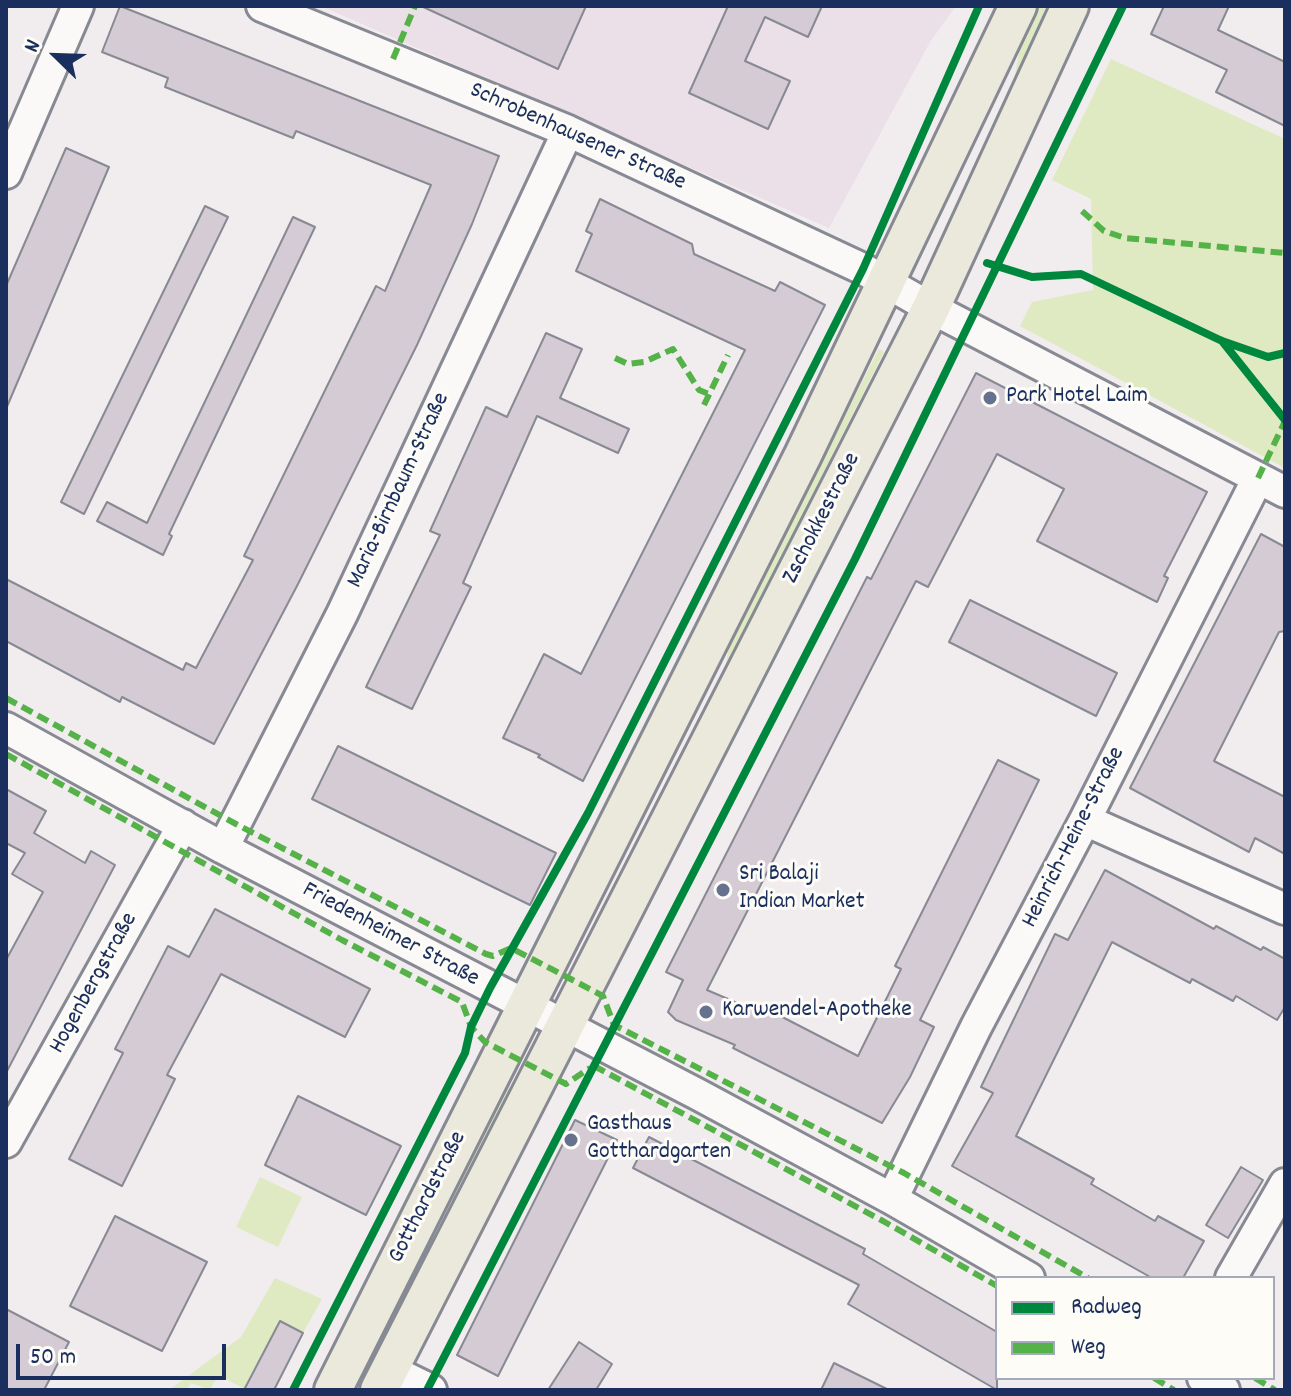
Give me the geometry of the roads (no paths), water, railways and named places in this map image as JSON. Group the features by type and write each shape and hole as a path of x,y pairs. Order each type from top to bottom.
{"main road":[{"name":"Zschokkestraße","path":"526,1006 803,455 1018,6"},
{"name":"Zschokkestraße","path":"564,1026 931,308 1070,6"},
{"name":"Gotthardstraße","path":"333,1390 526,1006"},
{"name":"Gotthardstraße","path":"384,1380 564,1026"}],"street":[{"path":"6,173 78,6"},
{"name":"Schrobenhausener Straße","path":"262,6 568,131 886,282 1285,492"},
{"name":"Maria-Birnbaum-Straße","path":"223,848 342,614 568,131"},
{"name":"Heinrich-Heine-Straße","path":"892,1199 976,1027 1258,478"},
{"name":"Friedenheimer Straße","path":"6,728 223,848 892,1199 1026,1276"},
{"path":"1085,820 1285,909"},
{"name":"Hogenbergstraße","path":"6,1142 183,825"},
{"path":"1232,1276 1285,1184"},
{"path":"384,1380 431,1390"},
{"path":"1206,1380 1224,1390"}],"place":[{"name":"Park Hotel Laim","path":"990,398"},
{"name":"Sri Balaji Indian Market","path":"723,890"},
{"name":"Karwendel-Apotheke","path":"706,1012"},
{"name":"Gasthaus Gotthardgarten","path":"571,1140"}]}
